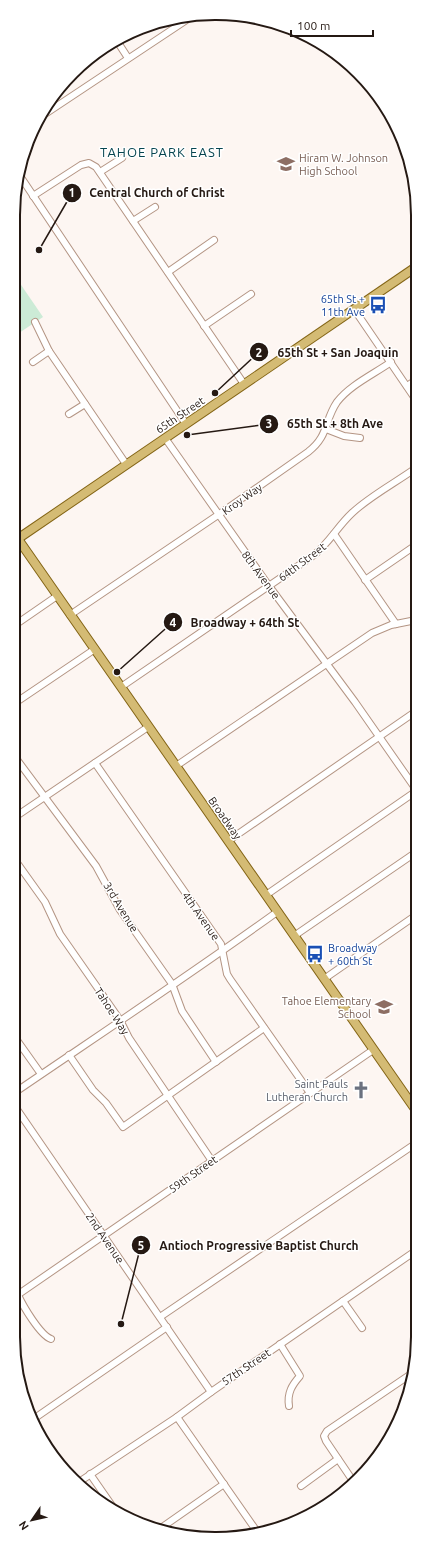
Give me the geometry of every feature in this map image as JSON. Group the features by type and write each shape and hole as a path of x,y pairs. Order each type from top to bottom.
{"main road":[{"name":"65th Street","path":"20,537 411,270"},
{"name":"Broadway","path":"20,543 411,1103"}],"street":[{"path":"51,110 178,25"},
{"path":"120,45 128,58"},
{"path":"100,172 122,158"},
{"path":"33,196 85,163 93,164 100,172 244,384"},
{"path":"23,181 186,424"},
{"path":"133,222 155,207"},
{"path":"168,272 214,240"},
{"path":"204,326 251,294"},
{"path":"354,309 411,392"},
{"path":"35,322 50,351 126,464"},
{"path":"34,362 50,351"},
{"name":"Kroy Way","path":"70,615 218,515 313,448 319,442 326,429 332,412 341,398 350,389 391,362"},
{"path":"407,386 411,383"},
{"path":"69,414 85,404"},
{"path":"326,429 344,436 360,438"},
{"name":"8th Avenue","path":"165,438 218,515 411,782"},
{"name":"64th Street","path":"121,687 314,555 360,506 411,471"},
{"path":"334,534 396,624"},
{"path":"365,580 411,548"},
{"path":"20,621 57,596"},
{"path":"176,766 372,633 396,624 411,621"},
{"path":"20,700 94,649"},
{"path":"228,840 411,715"},
{"path":"20,813 148,727"},
{"name":"4th Avenue","path":"95,763 221,944 230,980 310,1093"},
{"name":"3rd Avenue","path":"20,764 96,866 120,910 172,984 182,1011 216,1062"},
{"path":"266,895 411,795"},
{"path":"294,936 411,856"},
{"name":"Tahoe Way","path":"20,867 45,902 60,934 120,1020 129,1038 212,1161"},
{"path":"20,1089 172,984 223,951 277,912"},
{"path":"324,979 411,919"},
{"path":"69,1055 93,1090 106,1102 123,1127 264,1028"},
{"path":"20,1044 41,1074"},
{"name":"59th Street","path":"20,1294 374,1050"},
{"name":"2nd Avenue","path":"20,1114 211,1392"},
{"path":"160,1318 411,1147"},
{"name":"57th Street","path":"83,1479 177,1417 411,1254"},
{"path":"20,1301 43,1333 51,1339"},
{"path":"343,1301 362,1328"},
{"path":"37,1416 167,1327"},
{"path":"280,1344 300,1376 290,1390 288,1396 289,1406"},
{"path":"351,1477 324,1436 326,1433 406,1377"},
{"path":"177,1417 254,1528"},
{"path":"301,1486 338,1459"},
{"path":"90,1474 108,1499"},
{"path":"165,1525 224,1484"}],"green space":[{"path":"20,283 43,317 20,332"}],"place":[{"name":"Hiram W. Johnson High School","path":"286,164"},
{"name":"Central Church of Christ","path":"39,250"},
{"name":"65th St + 11th Ave","path":"378,305"},
{"name":"65th St + San Joaquin","path":"215,393"},
{"name":"65th St + 8th Ave","path":"187,435"},
{"name":"Broadway + 64th St","path":"117,672"},
{"name":"Broadway + 60th St","path":"315,954"},
{"name":"Tahoe Elementary School","path":"384,1007"},
{"name":"Saint Pauls Lutheran Church","path":"361,1090"},
{"name":"Antioch Progressive Baptist Church","path":"121,1324"}],"district":[{"name":"TAHOE PARK EAST","path":"162,152"}]}
